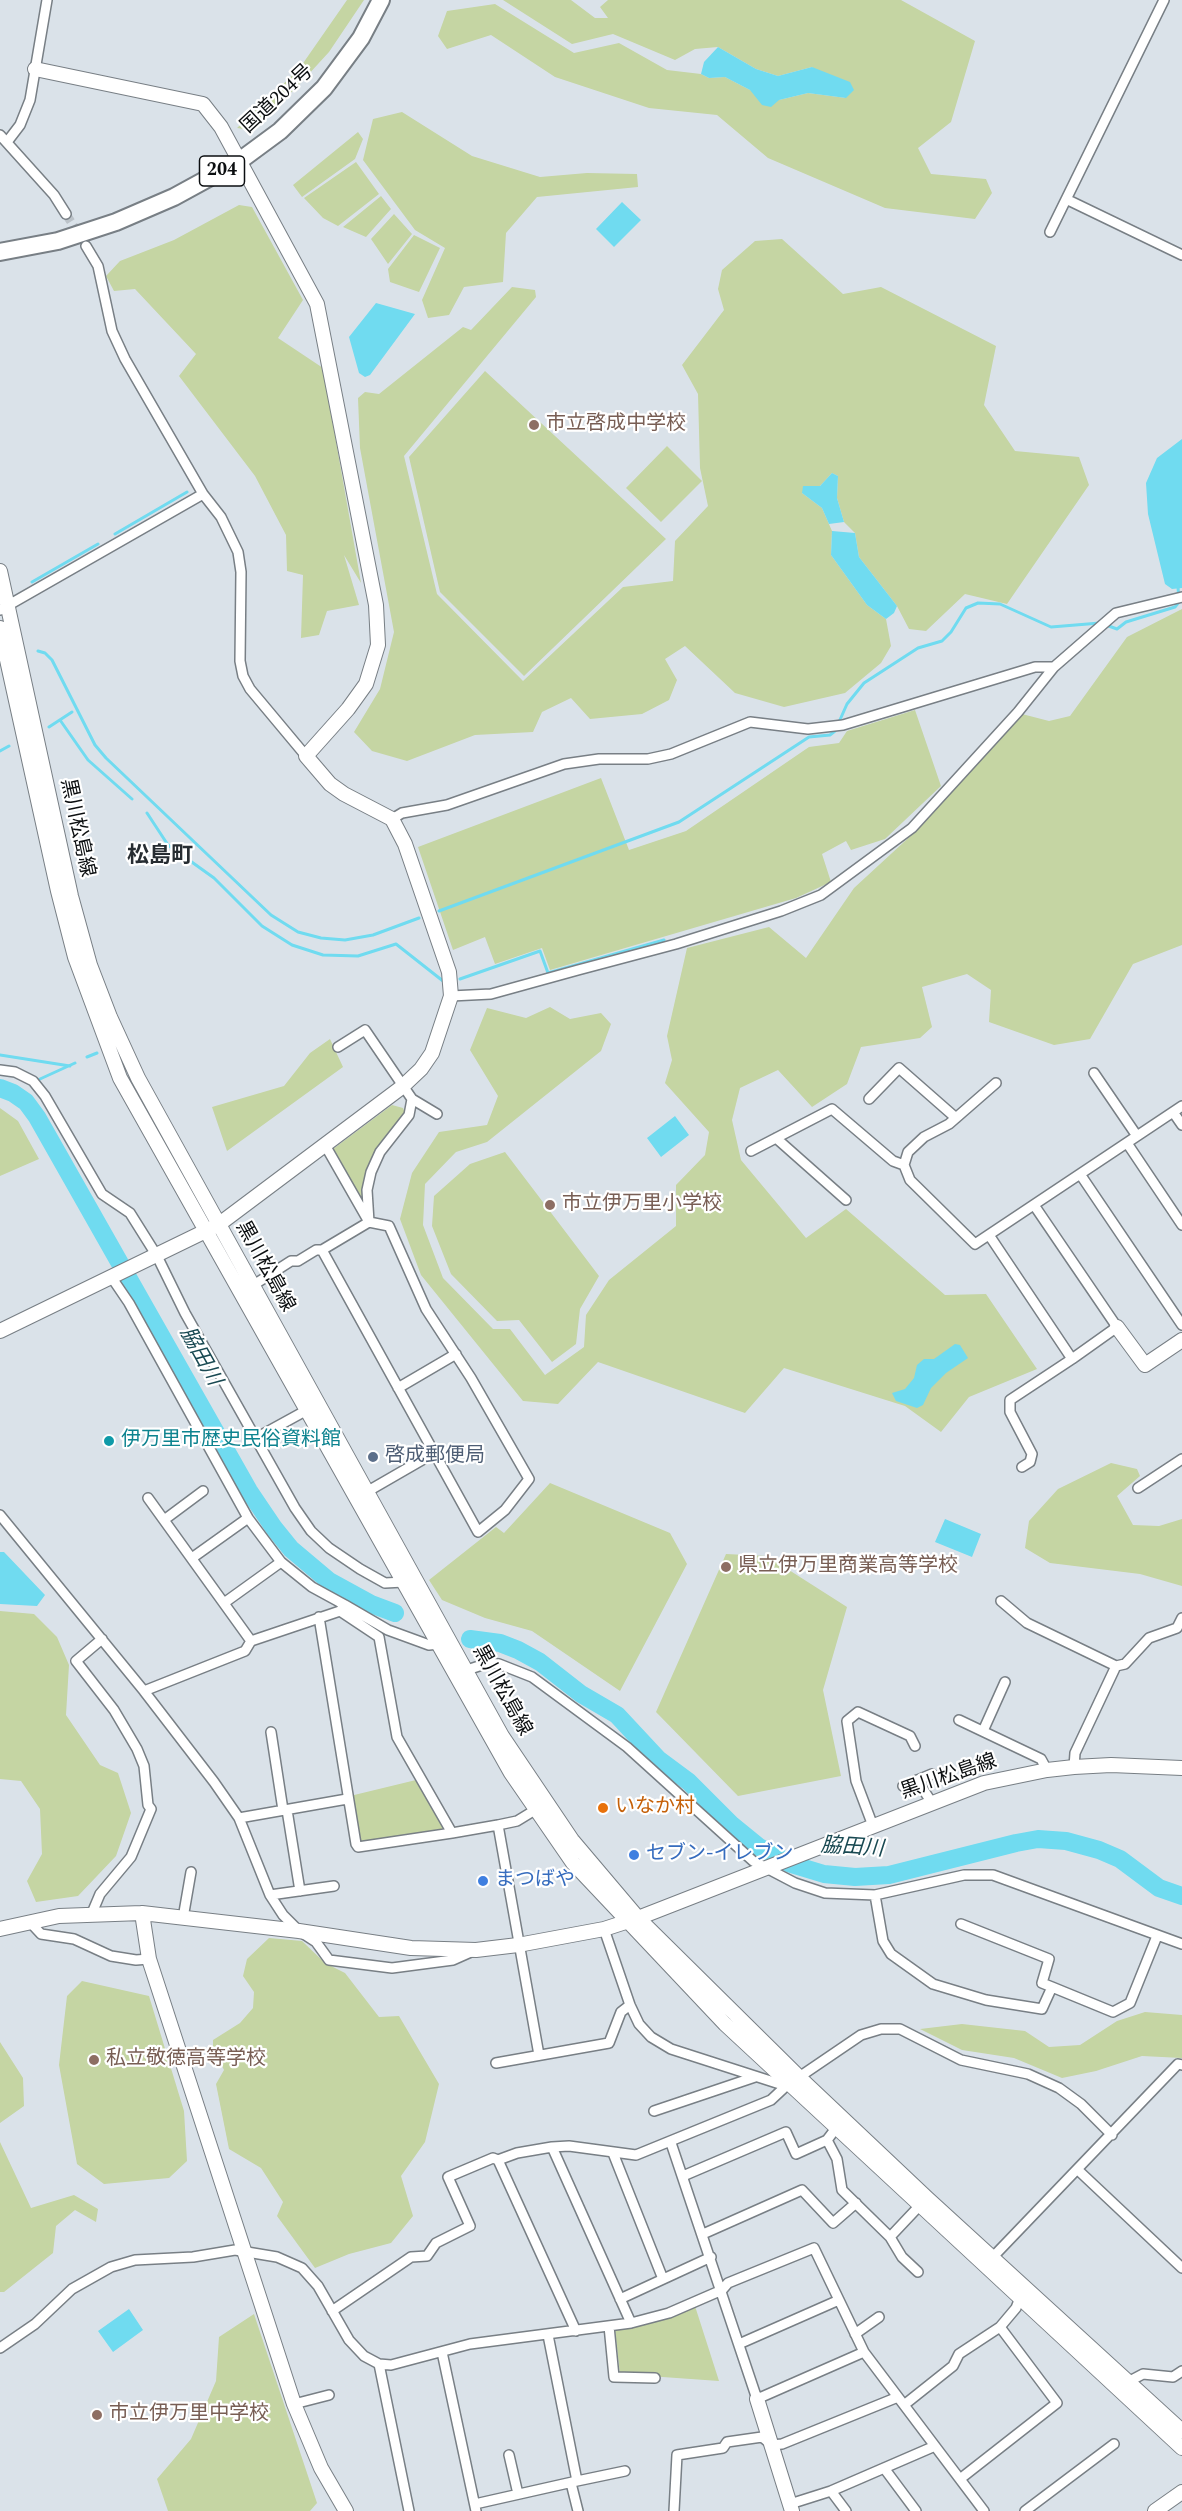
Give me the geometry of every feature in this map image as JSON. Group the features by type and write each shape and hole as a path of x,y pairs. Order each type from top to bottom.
{"highway":[{"name":"国道204号","path":"0,252 58,241 116,222 174,197 238,162 280,131 324,88 361,38 381,0"}],"street":[{"path":"7,142 20,125 30,100 47,0"},
{"path":"1050,232 1068,200 1164,0"},
{"path":"35,69 203,104 221,127 317,304 376,605 378,645 366,684 348,709 306,756"},
{"path":"0,135 54,195 66,214"},
{"path":"1068,200 1182,255"},
{"path":"0,1331 218,1225 402,1087 421,1069 432,1053 451,996 449,972 405,844 392,819 344,794 330,784 250,689 243,676 240,661 241,572 238,552 220,517 203,494 125,359 112,331 98,266 86,246"},
{"path":"4,608 203,494"},
{"name":"黒川松島線","path":"0,571 4,608 71,896 90,965 138,1078 252,1286 362,1495 404,1582 535,1810 573,1863 632,1920"},
{"path":"451,996 491,994 782,911 821,895 912,828 1018,712 1054,667 1116,613 1180,597"},
{"name":"黒川松島線","path":"0,628 58,891 90,1002 120,1078 307,1410 362,1495 466,1670 502,1736 541,1795 632,1920"},
{"path":"392,819 402,813 447,805 564,764 599,759 648,759 670,754 740,724 750,722 808,729 843,725 1035,667 1054,667"},
{"path":"338,1047 365,1030 412,1099 437,1114"},
{"path":"869,1099 899,1068 957,1118"},
{"path":"0,1070 15,1072 33,1081 45,1096 102,1194 130,1213 157,1256 185,1313 311,1531 329,1548 368,1574 385,1582 404,1582"},
{"path":"1094,1072 1137,1136"},
{"path":"996,1083 957,1118 924,1137 908,1152 904,1165 910,1180 975,1244 1182,1106"},
{"path":"369,1222 367,1190 370,1172 380,1152 409,1115 412,1099"},
{"path":"751,1151 832,1109 893,1161 904,1165"},
{"path":"1173,1112 1182,1125"},
{"path":"776,1138 846,1200"},
{"path":"1127,1143 1182,1225"},
{"path":"325,1145 369,1222"},
{"path":"1080,1174 1182,1325"},
{"path":"1034,1205 1144,1365 1182,1340"},
{"path":"252,1286 291,1261 298,1261 316,1250 322,1250 369,1222 389,1226 426,1310 456,1354 528,1479 506,1510 478,1532 322,1250"},
{"path":"989,1235 1072,1359"},
{"path":"112,1278 129,1303 248,1518 281,1562 379,1637 397,1737 452,1833"},
{"path":"1022,1467 1030,1462 1032,1454 1010,1412 1010,1400 1117,1327"},
{"path":"398,1388 456,1354"},
{"path":"256,1438 307,1410"},
{"path":"362,1495 434,1453"},
{"path":"1138,1488 1182,1459"},
{"path":"164,1520 203,1491"},
{"path":"148,1498 251,1641"},
{"path":"0,1515 144,1690 239,1818 270,1895 299,1931 316,1942 329,1960 392,1968 453,1960 476,1950"},
{"path":"192,1558 248,1518"},
{"path":"224,1603 281,1562"},
{"path":"1001,1601 1027,1623 1116,1666 1125,1664 1149,1638 1177,1628 1182,1618"},
{"path":"144,1690 245,1651 251,1641 343,1608 388,1630 429,1645 439,1644"},
{"path":"319,1617 347,1798 358,1847 518,1821 535,1810"},
{"path":"92,1913 100,1894 131,1857 151,1809 148,1805 144,1766 137,1749 114,1710 76,1661 102,1640"},
{"path":"466,1670 488,1663 532,1677 627,1747 753,1861 795,1883 825,1893 875,1895 964,1875 993,1875 1182,1944"},
{"path":"1074,1767 1075,1753 1116,1666"},
{"path":"983,1731 1005,1682"},
{"path":"873,1826 856,1781 848,1722 858,1712 910,1737 915,1746"},
{"path":"959,1720 1041,1759 1047,1770"},
{"path":"271,1732 300,1891"},
{"name":"黒川松島線","path":"632,1920 984,1784 1047,1770 1074,1767 1182,1768"},
{"path":"903,1786 932,1774"},
{"path":"917,1780 932,1803"},
{"path":"239,1818 347,1798"},
{"path":"498,1825 539,2055"},
{"path":"183,1918 191,1872"},
{"path":"270,1895 334,1886"},
{"path":"875,1895 883,1941 891,1954 933,1984 986,2000 1042,2009 1052,1987"},
{"path":"0,1929 29,1921 92,1913 142,1913 299,1931 411,1948 476,1950 518,1945 604,1929 632,1920 791,2083 840,2123 1123,2385 1182,2431"},
{"path":"142,1913 149,1959 294,2404 321,2468 346,2511"},
{"path":"29,1921 41,1934 74,1939 111,1956 149,1959"},
{"path":"961,1924 1049,1959 1042,1983 1113,2012 1130,2004 1156,1936"},
{"path":"604,1929 630,2005 639,2024 651,2037 671,2049 755,2078 791,2083"},
{"path":"496,2063 609,2043 621,2012 630,2005"},
{"path":"333,2311 411,2257 427,2256 436,2243 470,2226 448,2177 493,2158 498,2160 517,2153 552,2147 569,2146 636,2155 671,2143 771,2100 791,2083 861,2035 881,2029 900,2029 962,2060 1028,2074 1059,2088 1081,2104 1112,2135"},
{"path":"988,2262 1079,2171 1178,2064 1182,2065"},
{"path":"654,2111 755,2078"},
{"path":"683,2176 786,2132 796,2154 827,2140 840,2123"},
{"path":"827,2140 837,2159 842,2190 890,2237 902,2258 918,2272"},
{"path":"671,2143 722,2290 791,2508 935,2446"},
{"path":"552,2147 631,2323"},
{"path":"613,2153 663,2279"},
{"path":"498,2160 576,2331"},
{"path":"1079,2171 1182,2268"},
{"path":"703,2234 802,2190 833,2223 856,2203"},
{"path":"890,2237 923,2202"},
{"path":"0,2348 35,2324 72,2289 111,2267 135,2260 244,2251 277,2257 302,2268 318,2286 349,2340 364,2356 379,2364 412,2361 470,2344 631,2323 669,2313 722,2290 728,2283 814,2248 864,2352 984,2511"},
{"path":"620,2299 711,2257"},
{"path":"674,2511 677,2455 723,2448 727,2442 762,2436 772,2445 782,2444 901,2401 953,2366 958,2354 1000,2327 1022,2293"},
{"path":"739,2344 839,2300"},
{"path":"855,2334 879,2317"},
{"path":"609,2326 615,2377 655,2379"},
{"path":"960,2479 1058,2403 1000,2327"},
{"path":"548,2335 578,2511"},
{"path":"442,2352 475,2507 518,2494 625,2471"},
{"path":"757,2399 864,2352"},
{"path":"379,2364 410,2511"},
{"path":"1123,2385 1143,2374 1173,2377 1182,2371"},
{"path":"1123,2385 1182,2448"},
{"path":"294,2404 329,2395"},
{"path":"1026,2511 1114,2445"},
{"path":"509,2456 518,2494"},
{"path":"884,2468 916,2511"},
{"path":"831,2491 846,2511"},
{"path":"1155,2511 1182,2492"}],"green space":[{"path":"347,0 364,0 329,52 296,88 251,130 237,128 299,69"},
{"path":"503,0 571,0 595,18 608,18 600,7 608,0 901,0 975,41 951,122 918,148 931,174 986,179 992,193 975,219 885,208 768,158 717,115 649,108 555,77 491,35 447,49 438,36 447,11 495,4 574,53 619,43 667,70 701,74 709,78 725,77 750,90 779,100 808,93 846,98 812,67 778,76 756,69 718,47 695,49 675,60 613,34 572,44"},
{"path":"402,112 472,156 540,177 587,173 637,174 638,187 537,197 506,233 503,282 464,287 449,315 428,318 422,300 445,248 415,230 363,160 373,119"},
{"path":"358,132 363,139 355,159 302,197 293,185"},
{"path":"356,162 379,194 338,226 323,218 304,198"},
{"path":"381,196 391,209 366,237 343,227"},
{"path":"239,205 252,207 303,300 278,338 323,368 361,583 344,555 359,605 327,611 319,635 301,638 303,575 287,571 286,535 255,476 179,376 196,354 135,289 114,291 106,276 120,261 174,240"},
{"path":"394,214 412,234 388,264 371,239"},
{"path":"414,235 440,248 419,292 390,282 388,269"},
{"path":"782,239 843,294 881,287 996,346 984,405 1015,451 1079,457 1089,485 1007,604 965,594 926,631 909,629 897,606 859,557 855,533 844,522 837,498 838,476 832,473 820,486 802,493 822,508 832,531 831,555 867,605 886,619 891,646 881,663 845,693 784,707 735,693 685,646 665,659 677,680 669,700 642,714 590,719 571,698 542,712 533,732 475,735 407,761 372,751 354,732 380,689 394,632 360,448 358,398 365,392 379,394 463,327 471,330 512,287 535,290 536,297 404,456 437,594 523,681 623,587 673,581 675,541 708,506 700,468 698,394 682,365 724,310 718,289 722,270 755,241"},
{"path":"485,371 666,539 524,676 440,592 409,457"},
{"path":"667,446 702,481 661,522 626,488"},
{"path":"1182,609 1182,945 1133,964 1090,1039 1054,1045 989,1022 991,990 967,974 922,987 932,1027 920,1038 861,1047 847,1084 812,1107 778,1070 740,1088 732,1120 741,1160 806,1238 846,1209 945,1295 986,1294 1037,1369 969,1397 941,1432 905,1406 784,1368 745,1413 598,1362 558,1404 523,1401 421,1275 400,1219 412,1173 439,1132 487,1125 498,1096 470,1050 487,1008 526,1018 550,1007 570,1019 601,1013 611,1024 601,1051 487,1142 456,1152 425,1184 423,1225 443,1278 493,1329 510,1329 545,1375 584,1347 586,1315 609,1280 676,1226 676,1185 705,1155 709,1132 665,1083 672,1060 667,1036 687,948 769,927 806,958 854,888 917,830 1022,714 1049,721 1070,716 1127,637"},
{"path":"915,710 941,786 885,839 851,850 846,841 822,854 831,882 796,898 550,970 542,948 495,964 485,937 453,950 418,847 601,778 629,850 686,831 809,747 839,743 847,731"},
{"path":"330,1039 343,1067 227,1151 212,1107 284,1086 310,1053"},
{"path":"392,1105 403,1108 405,1113 367,1173 362,1202 333,1149"},
{"path":"0,1108 18,1121 39,1159 0,1176"},
{"path":"505,1152 599,1276 580,1309 576,1344 552,1362 519,1320 497,1321 451,1274 432,1226 434,1196 470,1164"},
{"path":"1111,1463 1137,1469 1140,1476 1117,1496 1133,1525 1159,1526 1182,1519 1182,1586 1140,1574 1050,1563 1025,1548 1029,1521 1058,1489"},
{"path":"550,1483 670,1533 687,1564 620,1691 532,1631 485,1618 442,1600 429,1580 496,1527 504,1533"},
{"path":"726,1554 767,1556 847,1607 823,1690 841,1776 738,1796 656,1712"},
{"path":"0,1611 34,1614 57,1637 69,1665 66,1715 100,1765 118,1773 131,1813 116,1856 78,1896 36,1902 27,1881 42,1854 40,1809 21,1781 0,1779"},
{"path":"416,1780 445,1830 360,1843 350,1796"},
{"path":"269,1938 302,1941 325,1963 345,1973 379,2017 399,2016 439,2084 425,2142 401,2176 413,2216 391,2243 349,2254 315,2268 277,2216 283,2202 261,2168 229,2149 216,2084 224,2070 213,2048 213,2040 240,2023 253,2008 254,1992 243,1976 247,1959"},
{"path":"82,1981 149,1996 184,2111 187,2161 169,2178 104,2184 77,2164 59,2065 67,1996"},
{"path":"1145,2012 1182,2015 1182,2058 1142,2056 1096,2071 1062,2078 1014,2058 962,2050 920,2029 962,2024 1025,2031 1049,2047 1080,2045 1117,2021"},
{"path":"0,2042 23,2078 24,2106 0,2123"},
{"path":"0,2142 31,2208 74,2195 98,2209 96,2222 75,2210 56,2226 53,2253 4,2292 0,2292"},
{"path":"695,2306 719,2381 620,2374 615,2330 662,2320"},
{"path":"254,2314 317,2503 310,2511 168,2511 157,2479 191,2439 216,2381 219,2337"}],"water":[{"path":"718,47 756,69 778,76 812,67 850,82 854,90 846,98 808,93 779,100 771,107 762,105 750,90 725,77 709,78 701,74 704,62"},
{"path":"622,202 641,220 614,247 596,229"},
{"path":"376,303 415,314 370,375 365,377 359,373 349,337"},
{"path":"1182,439 1182,588 1172,589 1165,584 1148,514 1146,483 1157,458"},
{"path":"832,473 838,476 837,498 844,522 829,524 822,508 802,493 803,486 820,486"},
{"path":"832,531 855,533 859,557 897,606 894,613 886,619 867,605 831,555"},
{"path":"675,1116 689,1135 661,1157 647,1138"},
{"path":"955,1344 960,1345 968,1358 946,1373 931,1388 923,1405 917,1408 896,1401 892,1393 905,1389 914,1378 917,1365 924,1359 934,1359"},
{"path":"945,1519 981,1534 972,1557 935,1542"},
{"path":"0,1552 4,1552 45,1595 37,1606 0,1604"},
{"path":"129,2309 143,2330 113,2352 98,2331"}],"waterway":[{"path":"115,534 187,492"},
{"path":"32,582 98,544"},
{"path":"1106,625 1117,629 1126,622 1175,607 1179,602 1178,587"},
{"path":"439,911 679,822 809,737 830,735 835,731 847,704 864,683 918,648 942,641 951,632 966,608 978,603 1000,604 1051,627 1100,623"},
{"path":"38,651 45,653 52,660 95,745 106,758 271,915 298,932 321,938 345,940 373,935 419,918"},
{"path":"49,727 72,712"},
{"path":"60,720 88,760 132,799"},
{"path":"0,751 9,746"},
{"path":"147,813 168,845 214,878 262,926 292,945 323,955 358,956 396,944 443,981"},
{"path":"460,979 540,951 548,973 664,940"},
{"path":"87,1057 97,1053"},
{"path":"0,1055 70,1066"},
{"path":"40,1079 75,1063"},
{"name":"脇田川","path":"0,1088 26,1102 37,1117 249,1491 274,1528 291,1549 329,1581 371,1604 395,1613"},
{"name":"脇田川","path":"470,1639 500,1643 518,1650 540,1662 581,1694 617,1715 658,1759 689,1782 732,1825 759,1847 791,1864 824,1874 855,1877 889,1875 1016,1843 1038,1839 1066,1841 1099,1850 1120,1859 1159,1888 1182,1896"}],"tunnel":[{"path":"66,214 80,236"}],"place":[{"name":"市立啓成中学校","path":"534,425"},
{"name":"市立伊万里小学校","path":"550,1205"},
{"name":"伊万里市歴史民俗資料館","path":"109,1441"},
{"name":"啓成郵便局","path":"373,1457"},
{"name":"県立伊万里商業高等学校","path":"726,1567"},
{"name":"いなか村","path":"603,1808"},
{"name":"セブン-イレブン","path":"634,1855"},
{"name":"まつばや","path":"483,1881"},
{"name":"私立敬徳高等学校","path":"94,2060"},
{"name":"市立伊万里中学校","path":"97,2415"}],"district":[{"name":"松島町","path":"160,858"}]}
